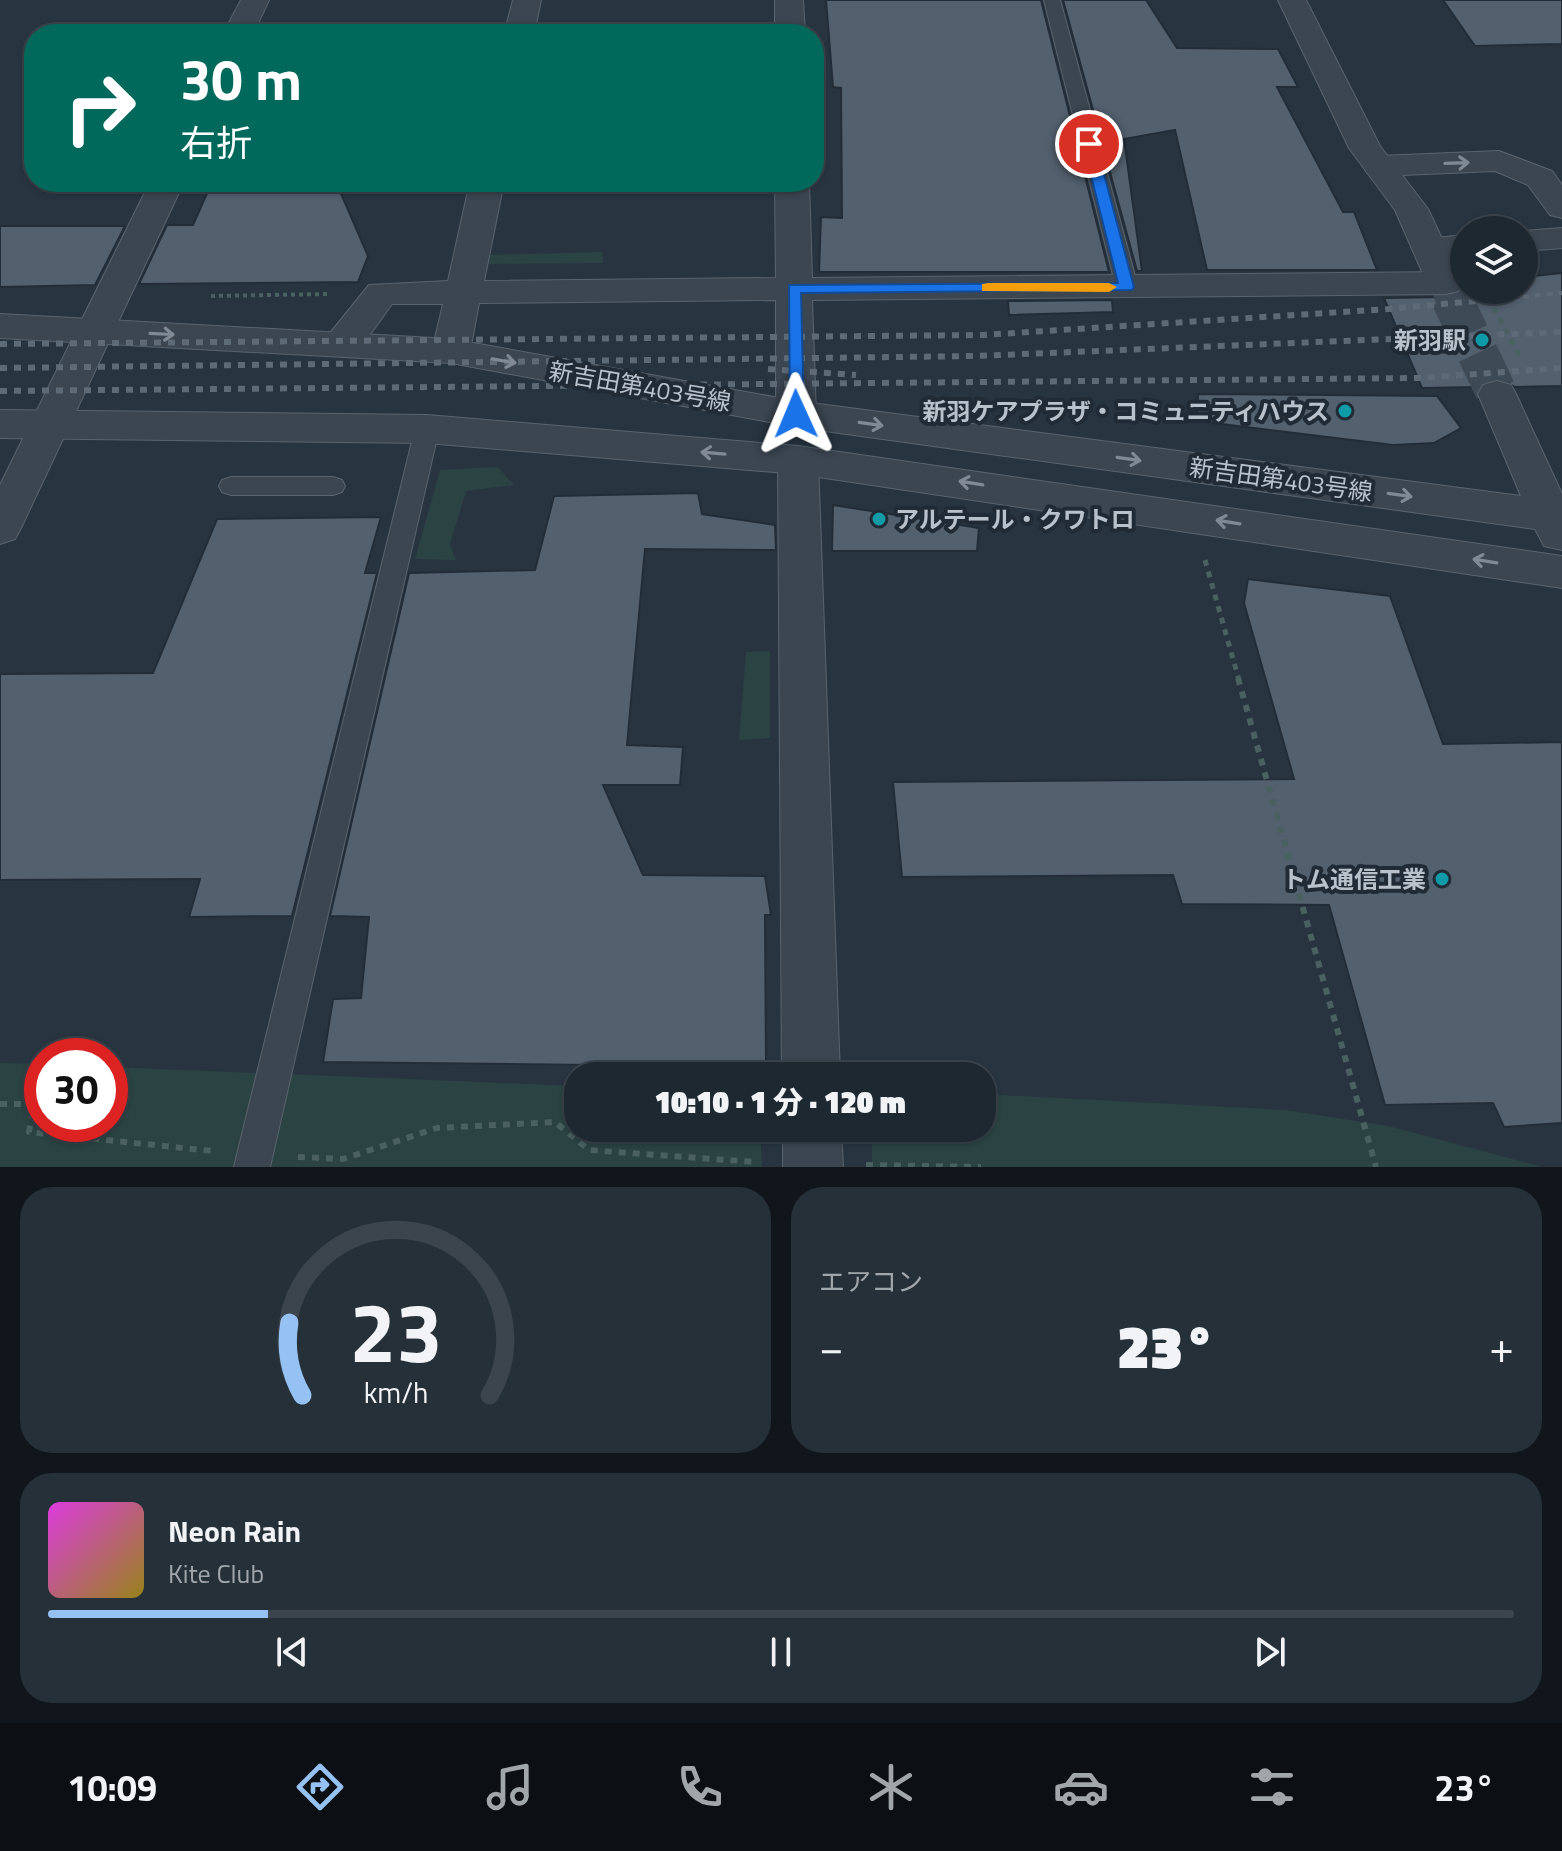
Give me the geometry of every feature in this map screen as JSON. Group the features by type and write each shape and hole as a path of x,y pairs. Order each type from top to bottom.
{"street":[{"path":"243,24 255,0"},
{"path":"521,24 527,0"},
{"path":"789,0 790,24"},
{"path":"341,343 382,293 1445,283 1411,209 1365,148 1292,0"},
{"path":"1379,166 1499,161 1540,178 1562,208"},
{"path":"0,528 162,192"},
{"path":"451,351 485,192"},
{"path":"792,192 811,1062"},
{"path":"1538,240 1562,238"},
{"path":"1429,247 1450,246"},
{"name":"新吉田第403号線","path":"0,326 451,351 797,437 1194,517 1562,572"},
{"path":"1497,394 1558,524"},
{"name":"新吉田第403号線","path":"0,424 797,437 1558,524"}],"lane":[{"path":"1052,0 1127,287"},
{"path":"253,1161 427,429"},
{"path":"231,486 333,486"}],"path":[{"path":"207,296 382,293"},
{"path":"1194,517 1376,1167"},
{"path":"0,1104 34,1104 29,1132 253,1161 343,1159 437,1128 555,1122 589,1150 694,1160 813,1153 981,1167"}],"green space":[{"path":"602,252 603,263 488,264 490,255"},
{"path":"498,467 514,485 466,491 450,544 456,560 415,559 440,470"},
{"path":"770,651 770,738 739,740 746,652"},
{"path":"0,1063 24,1064 24,1142 128,1142 128,1068 564,1085 564,1142 761,1142 762,1167 0,1167"},
{"path":"996,1095 1286,1110 1388,1126 1543,1167 872,1167 872,1142 996,1142"}],"building":[{"path":"826,0 1041,0 1109,272 819,272 821,217 842,218 841,88 833,87"},
{"path":"1063,0 1146,0 1177,48 1278,49 1298,87 1277,87 1343,212 1354,212 1377,270 1207,270 1175,130 1124,139 1142,271 1137,271"},
{"path":"1443,0 1562,0 1562,44 1475,46"},
{"path":"208,192 340,192 368,256 358,282 139,284 167,225 193,225"},
{"path":"0,226 125,226 95,285 0,287"},
{"name":"新羽駅","path":"1562,273 1562,386 1515,387 1496,378 1482,382 1478,387 1422,388 1384,298 1450,296 1450,304 1538,304 1538,276"},
{"path":"1112,300 1113,312 1009,315 1008,301"},
{"name":"新羽ケアプラザ・コミュニティハウス","path":"1198,394 1437,396 1461,428 1434,443 1393,445 1197,421"},
{"path":"698,493 702,514 775,525 776,550 645,549 627,745 683,747 680,785 603,785 643,875 765,876 771,915 765,915 766,1062 564,1062 564,1065 323,1062 333,999 361,998 369,917 330,916 409,573 535,570 554,496"},
{"name":"アルテール・クワトロ","path":"833,505 979,528 977,551 832,551"},
{"path":"381,517 365,573 377,573 292,916 189,917 200,879 0,880 0,674 153,673 217,519"},
{"name":"トム通信工業","path":"1248,579 1390,596 1443,744 1562,742 1562,1123 1504,1127 1493,1103 1385,1105 1329,905 1182,904 1173,875 902,877 893,782 1294,779 1244,603"}],"tunnel":[{"path":"1445,283 1450,294"},
{"path":"1454,304 1497,394"}],"railway":[{"path":"1538,295 1562,293"},
{"path":"0,344 983,335 1450,303"},
{"path":"0,368 976,356 1562,332"},
{"path":"0,391 1419,378 1562,368"},
{"path":"768,369 856,375"}],"slow traffic":[{"path":"988,288 1109,287"}],"place":[{"name":"新羽駅","path":"1482,340"},
{"name":"新羽ケアプラザ・コミュニティハウス","path":"1345,411"},
{"name":"アルテール・クワトロ","path":"879,519"},
{"name":"トム通信工業","path":"1442,879"}],"route":[{"path":"796,414 794,289 1127,287 1089,144"}]}
